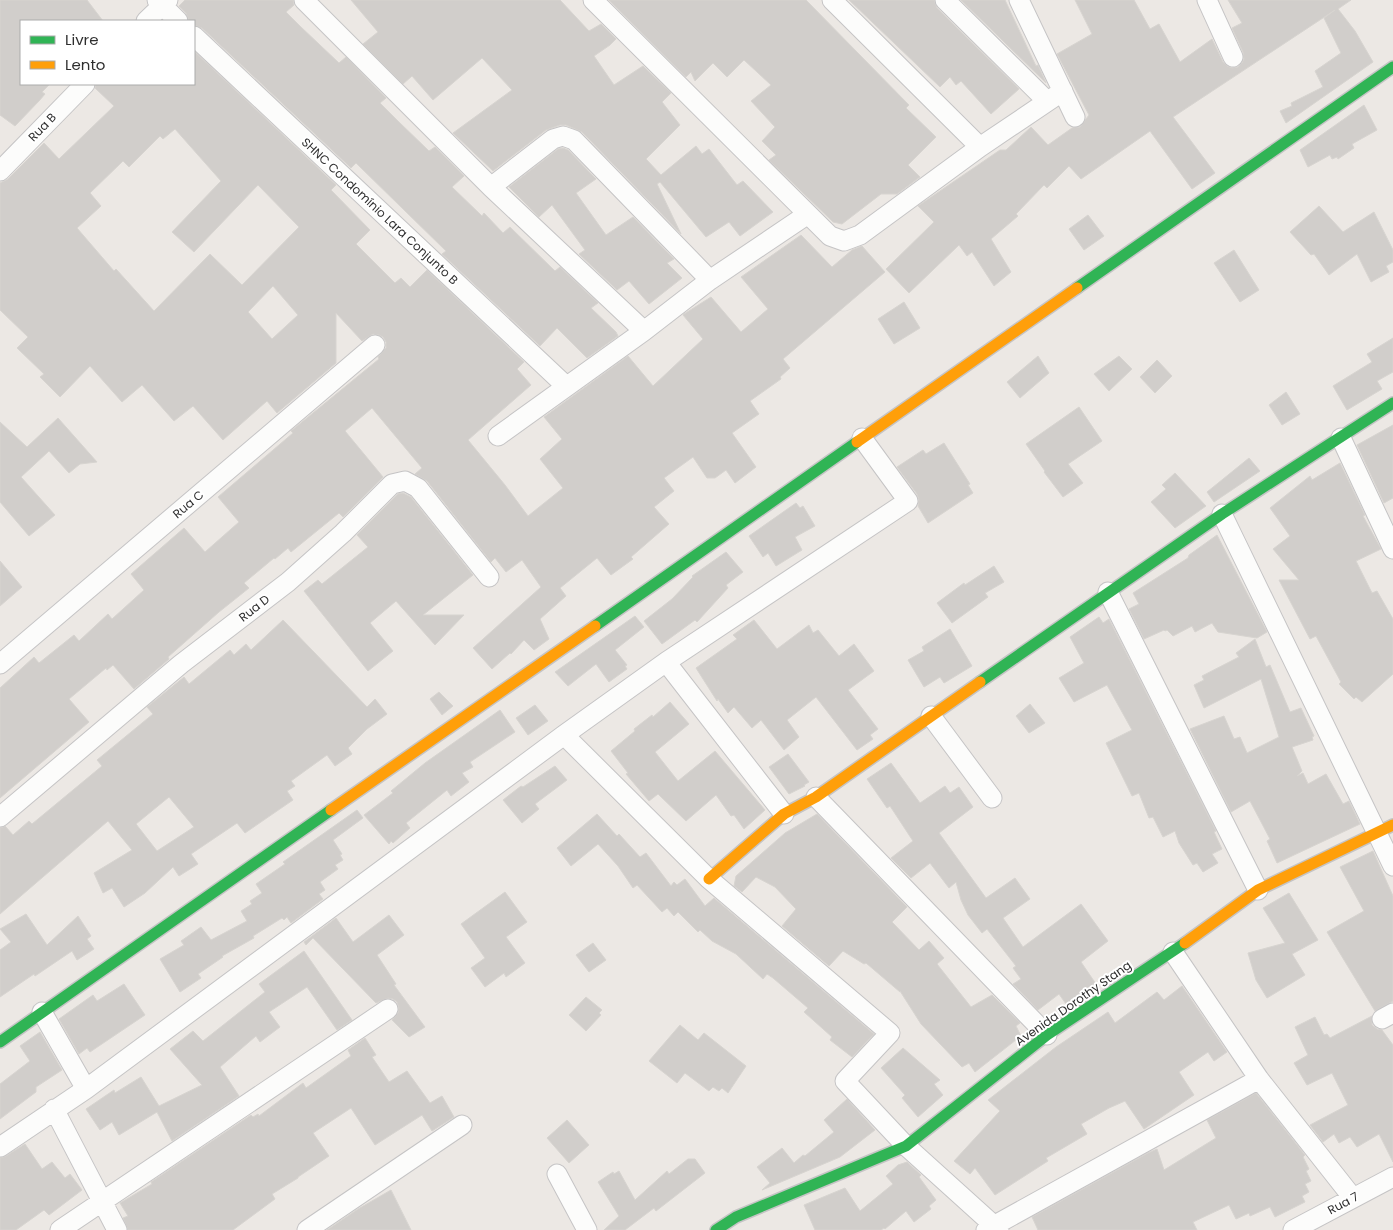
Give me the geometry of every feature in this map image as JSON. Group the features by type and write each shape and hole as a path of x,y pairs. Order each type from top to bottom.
{"street":[{"path":"304,0 491,187 644,331"},
{"path":"593,0 830,236 844,241 860,235 980,147 1063,91"},
{"path":"832,0 980,147"},
{"path":"945,0 1047,101"},
{"path":"1019,0 1076,117"},
{"path":"1207,0 1233,57"},
{"path":"147,20 162,2 177,20"},
{"name":"SHNC Condomínio Lara Conjunto B","path":"195,37 566,386"},
{"path":"0,1042 1393,67"},
{"name":"Rua B","path":"0,171 84,85"},
{"path":"491,187 553,139 563,136 574,140 710,280"},
{"path":"498,436 644,331 710,280 808,214"},
{"name":"Rua C","path":"0,664 375,345"},
{"path":"709,879 784,814 816,797 1222,514 1393,403"},
{"path":"0,1147 86,1089 564,735 666,662 908,501 862,438"},
{"path":"1341,438 1393,549"},
{"name":"Rua D","path":"0,817 182,664 288,582 343,533 392,484 405,481 418,488 489,577"},
{"path":"1222,514 1393,866"},
{"path":"1108,592 1258,890"},
{"path":"666,662 784,814"},
{"path":"931,716 992,798"},
{"path":"564,735 709,879 890,1033 845,1081 906,1146 994,1228 1259,1078"},
{"path":"816,797 1047,1035"},
{"name":"Avenida Dorothy Stang","path":"716,1230 736,1217 906,1146 1047,1035 1173,952 1258,890 1393,824"},
{"path":"1173,952 1259,1078 1353,1198"},
{"path":"60,1230 388,1009"},
{"path":"42,1012 86,1089"},
{"path":"54,1109 117,1230"},
{"path":"307,1230 462,1125"},
{"path":"557,1174 588,1230"},
{"name":"Rua 7","path":"1293,1230 1393,1177"}],"building":[{"path":"0,0 87,0 102,20 20,20 20,85 49,85 42,92 45,94 15,126 0,115"},
{"path":"185,0 293,0 294,5 286,12 339,63 346,57 386,98 380,103 429,151 435,147 464,176 452,187 482,216 484,213 503,233 510,227 555,271 560,267 598,303 591,308 618,336 587,358 557,328 540,346 442,254 446,251 356,163 351,168 202,28 195,25 195,20 189,20 186,13 179,6"},
{"path":"351,0 560,0 589,31 601,24 616,39 594,56 614,85 643,66 671,93 662,102 680,125 646,159 661,175 696,146 702,154 709,149 737,185 743,181 773,212 740,236 729,222 706,237 660,182 657,184 681,234 582,132 566,125 546,130 493,171 453,133 512,90 482,58 433,100 412,76 403,84 363,44 378,32"},
{"path":"609,0 806,0 909,105 906,108 936,137 908,165 920,177 897,194 881,194 842,224 833,222 769,160 776,155 762,141 775,127 751,101 771,85 744,60 727,77 713,63 695,81 691,72 686,77"},
{"path":"849,0 934,0 937,8 1019,89 991,114 961,81 956,85 950,77 940,87"},
{"path":"961,0 1005,0 1046,83"},
{"path":"1075,0 1134,0 1150,29 1159,24 1180,62 1212,39 1223,62 1232,68 1238,67 1244,59 1243,52 1232,28 1242,23 1228,0 1351,0 1338,9 1355,31 1373,62 1286,123 1280,111 1292,106 1291,103 1323,87 1315,71 1341,53 1324,18 1335,10 1173,117 1215,173 1192,189 1150,131 1081,179 1069,166 1047,188 1044,185 1016,214 1018,216 991,239 1011,272 994,286 972,252 967,256 959,245 909,293 886,269 934,222 918,206 1000,150 1006,150 1031,127 1048,145 1072,128 1080,127 1089,115 1057,54 1092,34"},
{"path":"195,52 336,185 331,190 370,230 356,244 395,283 401,278 410,287 427,270 524,362 517,369 531,385 468,440 528,516 563,488 540,459 562,439 544,417 628,356 653,386 703,339 684,314 711,297 741,332 768,309 741,277 801,235 832,267 852,250 862,246 885,272 783,359 790,368 780,377 781,379 750,401 759,414 732,433 756,467 735,483 726,470 715,478 707,478 693,457 664,478 674,491 654,507 669,524 631,557 633,559 611,575 597,558 560,588 566,596 540,619 549,639 534,650 524,640 511,654 492,669 473,648 541,587 522,560 506,572 495,558 491,562 427,481 415,474 422,468 372,408 345,431 383,477 343,517 339,513 291,552 288,548 244,583 249,588 219,612 134,689 113,665 107,670 106,668 69,699 89,722 0,798 0,688 34,657 39,663 74,635 79,641 108,614 112,619 144,590 131,574 184,528 205,552 239,522 218,497 293,433 291,431 379,359 378,357 386,348 386,342 379,335 373,334 362,341 336,313 336,363 277,413 267,401 223,440 193,406 174,421 142,385 122,402 90,366 60,397 40,377 44,374 17,348 28,337 0,310 0,183 8,179 44,143 59,159 114,106 95,88 96,85 195,85","holes":["175,129 221,181 172,232 194,252 258,185 299,227 242,285 210,254 154,311 116,269 114,271 77,228 101,206 90,193 123,161 129,167 160,136 163,139","273,286 298,315 272,339 248,312"]},
{"path":"1364,105 1377,130 1352,144 1354,148 1338,159 1337,157 1332,159 1330,155 1308,167 1300,150"},
{"path":"558,149 568,150 596,179 576,193 606,235 633,217 674,259 667,263 682,278 649,304 629,281 617,290 579,254 585,250 552,205 539,217 509,187"},
{"path":"1319,206 1343,232 1374,212 1393,250 1393,262 1386,266 1389,272 1371,282 1357,254 1329,275 1314,254 1311,255 1290,232"},
{"path":"1088,215 1104,236 1084,250 1069,229"},
{"path":"1234,250 1259,290 1240,302 1214,263"},
{"path":"904,302 920,328 894,344 878,319"},
{"path":"1393,338 1393,372 1377,381 1382,389 1347,410 1333,386 1372,362 1367,354"},
{"path":"1038,356 1049,373 1020,398 1007,382"},
{"path":"1119,356 1132,369 1109,391 1094,374"},
{"path":"1157,360 1172,376 1155,393 1140,377"},
{"path":"1286,392 1300,414 1282,425 1269,405"},
{"path":"1079,407 1102,441 1068,464 1083,483 1063,497 1026,444"},
{"path":"58,418 97,462 80,464 69,473 49,451 21,477 55,515 29,536 0,502 0,422 27,447"},
{"path":"1393,425 1393,498 1384,503 1357,445"},
{"path":"944,443 970,484 968,485 973,493 928,523 918,506 917,494 897,467 923,450 926,454"},
{"path":"1249,458 1260,471 1214,502 1207,492"},
{"path":"1340,463 1365,515 1363,516 1381,549 1356,561 1372,593 1377,591 1393,619 1393,674 1362,702 1356,697 1354,699 1339,684 1341,682 1316,636 1310,639 1279,580 1299,580 1273,549 1290,536 1270,508 1310,476 1312,480"},
{"path":"1175,473 1206,506 1175,528 1151,502 1166,489 1162,485"},
{"path":"403,493 411,497 473,575 423,615 464,615 435,645 396,601 370,623 393,651 368,671 304,591 318,580 322,584 368,547 357,535 398,494"},
{"path":"796,503 800,508 803,506 815,526 795,537 802,550 776,566 768,553 763,557 749,536"},
{"path":"1217,535 1267,632 1257,638 1218,632 1212,623 1195,632 1192,626 1173,636 1167,630 1164,630 1144,639 1129,609 1139,604 1133,593 1188,558 1189,555"},
{"path":"726,552 743,572 726,585 728,588 697,622 695,620 662,644 644,621 672,599 692,576"},
{"path":"0,561 22,587 0,606"},
{"path":"994,566 1004,582 985,593 988,597 952,623 937,603 964,583 965,585"},
{"path":"635,616 644,627 615,650 627,665 625,666 627,669 609,682 596,664 568,686 555,672"},
{"path":"1099,617 1103,623 1109,619 1216,831 1214,832 1222,849 1212,854 1218,863 1203,872 1197,863 1193,865 1179,843 1175,831 1163,837 1153,817 1149,818 1139,793 1132,796 1106,743 1132,730 1107,685 1074,702 1059,678 1084,663 1070,637"},
{"path":"283,620 367,707 375,699 387,714 367,729 348,748 352,754 335,766 327,755 291,781 295,786 287,791 293,800 245,833 237,823 191,854 198,864 179,876 173,867 145,893 124,907 112,888 103,893 94,873 132,850 108,821 0,914 0,828 5,826 13,835 29,821 32,824 102,766 97,760 153,714 147,707 184,677 189,684 230,650 234,655 246,644 251,650","holes":["169,797 194,827 157,851 136,824"]},
{"path":"754,620 777,649 809,625 813,633 818,630 839,656 854,644 874,671 848,690 878,729 870,735 873,739 857,750 816,697 787,720 799,737 784,750 761,720 752,728 734,707 728,713 718,699 717,701 696,668 737,639 733,635"},
{"path":"950,629 972,666 944,683 940,677 924,687 908,660 924,651 922,647"},
{"path":"1255,639 1266,667 1270,665 1290,712 1301,708 1314,736 1312,737 1313,740 1292,747 1302,771 1297,776 1303,773 1308,784 1326,774 1343,804 1349,801 1360,824 1277,863 1267,841 1270,839 1250,801 1231,812 1190,729 1224,716 1234,739 1240,737 1247,753 1279,737 1261,679 1204,708 1194,685 1204,680 1202,676 1239,657 1236,653"},
{"path":"439,692 453,706 442,715 430,699"},
{"path":"670,702 689,724 655,752 678,781 715,751 765,810 744,829 734,815 731,816 716,795 686,821 658,794 649,801 626,774 628,773 611,751 635,731 634,729 652,715 653,717"},
{"path":"1030,704 1045,723 1029,733 1016,716"},
{"path":"535,705 548,721 528,735 516,718"},
{"path":"500,710 515,732 470,762 473,767 462,773 469,782 451,796 447,790 406,823 410,828 393,843 391,841 389,844 364,815 393,793 391,791 425,763"},
{"path":"788,754 809,782 789,794 769,767"},
{"path":"891,763 920,803 945,786 950,793 959,787 973,807 939,833 986,898 1015,878 1030,899 1003,918 1023,947 1081,904 1108,941 1081,962 1096,984 1066,1004 1059,994 1038,1010 1013,984 1021,979 1013,968 1016,966 987,929 982,933 968,915 956,882 949,888 930,863 911,878 891,858 913,841 890,806 887,808 867,779"},
{"path":"555,766 567,780 535,804 539,809 522,823 503,800 521,786 523,787"},
{"path":"357,810 363,818 333,840 342,854 340,855 343,860 335,865 338,869 320,882 325,890 319,894 323,899 291,923 287,917 284,920 282,918 253,936 254,938 222,956 198,974 201,978 180,992 160,959 184,945 181,941 201,927 211,940 247,921 241,911 252,904 250,901 262,893 256,884 285,864 283,862"},
{"path":"597,814 640,857 646,853 671,886 674,882 677,885 685,879 705,906 714,898 874,1034 852,1057 830,1040 832,1037 804,1012 808,1008 773,978 767,974 763,979 736,954 712,941 700,930 698,932 678,912 674,916 667,908 662,912 637,885 633,888 618,866 598,844 571,866 557,848"},
{"path":"817,814 907,907 892,922 919,950 929,941 944,958 937,964 971,1007 992,995 1020,1023 1016,1026 1021,1036 975,1072 969,1063 962,1067 921,1024 900,991 866,963 864,964 843,951 829,966 782,926 796,909 775,887 756,877 742,892 734,886 736,876 785,833"},
{"path":"1373,851 1393,896 1393,1001 1375,1011 1327,932 1364,911 1340,867"},
{"path":"505,892 527,922 506,937 525,963 506,977 504,973 485,987 471,968 485,958 461,924"},
{"path":"1289,893 1318,940 1292,954 1305,975 1267,998 1256,980 1248,953 1285,943 1263,908"},
{"path":"26,914 47,945 78,916 91,936 87,939 94,949 77,960 72,951 0,997 0,950 11,942 0,929"},
{"path":"389,915 404,935 377,955 396,984 394,985 425,1027 409,1037 392,1020 398,1013 397,1002 388,998 376,1003 313,938 306,945 304,942 336,918 353,942"},
{"path":"593,943 606,960 589,972 576,955"},
{"path":"304,951 352,1020 337,1030 307,987 269,1012 280,1027 260,1042 256,1036 220,1067 239,1096 172,1141 157,1112 119,1135 112,1122 100,1130 86,1109 114,1090 115,1093 141,1077 159,1106 202,1085 170,1049 193,1031 203,1041 265,992 259,984"},
{"path":"124,984 145,1015 90,1052 87,1048 79,1054 59,1019 93,995 97,1001"},
{"path":"1182,986 1227,1052 1214,1061 1208,1052 1179,1072 1194,1095 1144,1129 1125,1101 1109,1108 1081,1124 1087,1134 1046,1158 1048,1161 995,1195 975,1168 970,1174 954,1161 1000,1111 988,1100 1056,1047 1108,1012 1115,1023 1157,992 1164,1000"},
{"path":"586,997 602,1010 599,1013 601,1015 586,1031 569,1015"},
{"path":"1372,1016 1372,1025 1382,1030 1393,1045 1393,1162 1379,1134 1357,1147 1350,1137 1339,1143 1334,1134 1323,1142 1310,1125 1348,1105 1332,1073 1307,1085 1294,1063 1308,1055 1295,1027 1315,1017 1324,1035 1327,1034 1330,1038"},
{"path":"680,1025 698,1040 704,1033 746,1066 728,1093 722,1088 719,1091 713,1087 709,1091 685,1073 677,1083 649,1061"},
{"path":"40,1032 62,1070 36,1087 36,1092 0,1119 0,1084 30,1061 20,1046"},
{"path":"365,1038 376,1055 372,1057 389,1082 407,1071 430,1103 442,1096 454,1117 432,1131 422,1115 375,1145 351,1108 313,1133 329,1156 272,1194 275,1199 233,1230 128,1230 123,1218 128,1216 120,1203 152,1184 151,1182 251,1115 253,1117 258,1114 259,1116 303,1083 306,1088 351,1056 348,1050"},
{"path":"903,1048 940,1080 934,1084 943,1095 918,1117 902,1098 905,1095 881,1068"},
{"path":"1256,1093 1305,1155 1303,1157 1309,1169 1306,1171 1311,1181 1305,1184 1309,1192 1302,1196 1305,1202 1275,1217 1270,1207 1250,1216 1249,1213 1236,1219 1229,1205 1193,1222 1197,1230 1038,1230 1032,1217 1148,1153 1157,1149 1164,1170 1216,1138 1207,1120"},
{"path":"847,1099 875,1130 840,1157 762,1190 770,1183 757,1167 782,1148 794,1163 803,1155 805,1156 834,1132 824,1120"},
{"path":"567,1120 589,1145 569,1163 547,1138"},
{"path":"25,1144 42,1169 52,1162 65,1178 70,1174 82,1190 49,1215 44,1210 16,1230 0,1230 0,1158"},
{"path":"688,1159 695,1159 705,1173 656,1211 654,1208 625,1230 604,1230 619,1216 598,1182 613,1172 614,1174 619,1171 635,1200 667,1171 669,1174"},
{"path":"907,1162 921,1175 919,1177 936,1200 929,1206 931,1209 914,1222 906,1211 885,1229 881,1230 815,1230 804,1205 845,1188 860,1211 893,1184 886,1176 898,1165"},
{"path":"391,1190 411,1230 327,1230 358,1209"}],"traffic: fast":[{"path":"1077,288 1393,67"},
{"path":"980,682 1222,514 1393,403"},
{"path":"595,626 857,442"},
{"path":"0,1042 331,810"},
{"path":"716,1230 736,1217 906,1146 1047,1035 1185,943"}],"traffic: slow":[{"path":"857,442 1077,288"},
{"path":"331,810 595,626"},
{"path":"709,879 784,814 816,797 980,682"},
{"path":"1185,943 1258,890 1393,825"}]}
